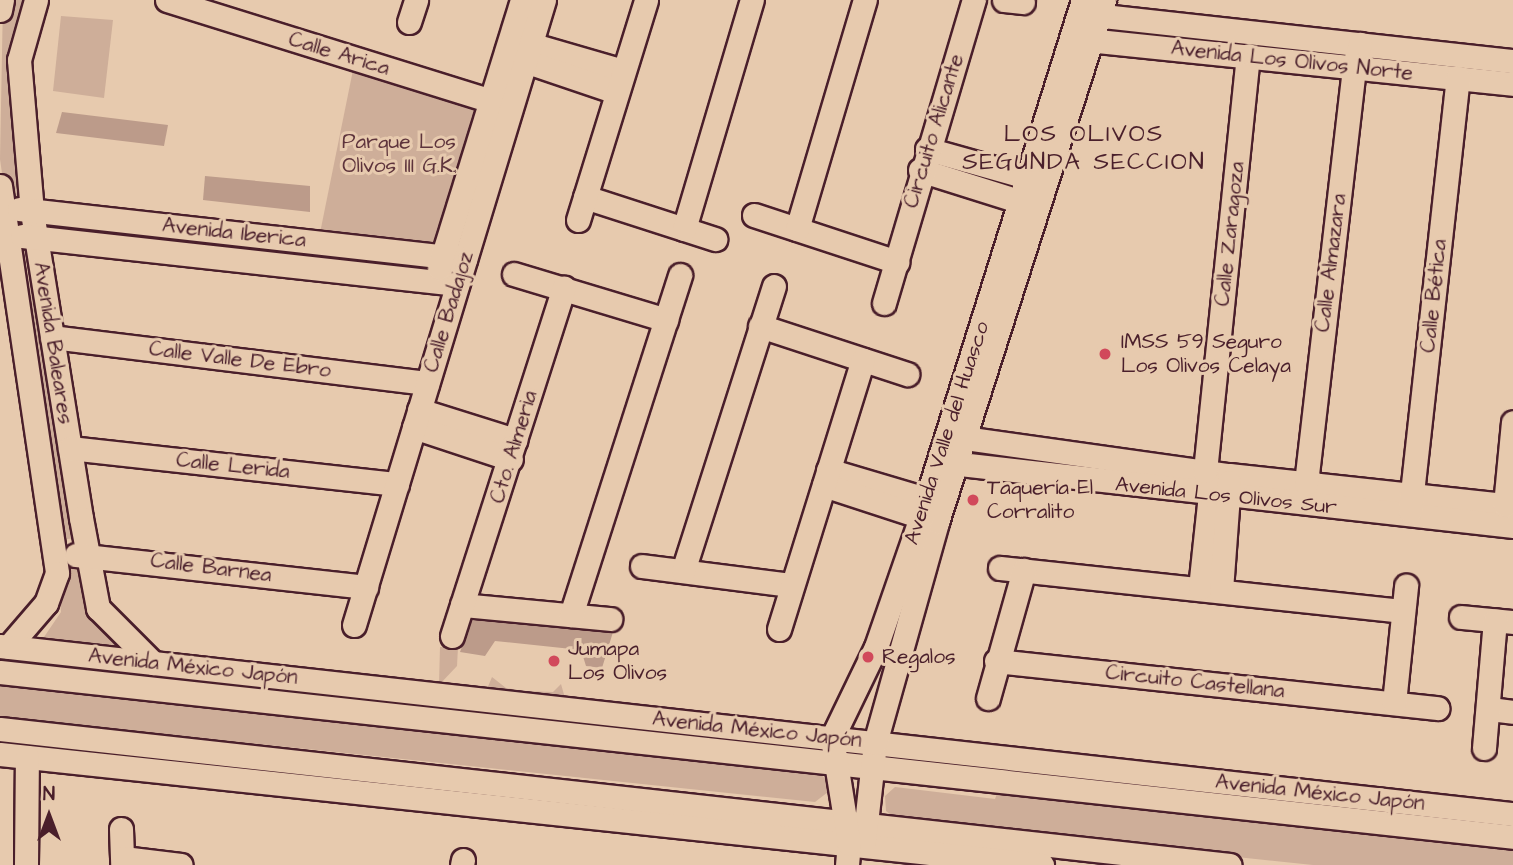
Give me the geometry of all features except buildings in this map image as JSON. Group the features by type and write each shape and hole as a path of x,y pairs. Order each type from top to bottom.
{"street":[{"path":"0,10 2,0"},
{"name":"Avenida Baleares","path":"36,0 19,60 32,212 88,553 98,608 153,663"},
{"name":"Calle Arica","path":"167,0 501,104"},
{"name":"Calle Badajoz","path":"447,283 465,259 522,0"},
{"name":"Calle Badajoz","path":"354,625 427,383 447,283 442,255 501,104 527,53 544,0"},
{"path":"578,220 646,0"},
{"path":"684,229 752,0"},
{"path":"797,229 865,0"},
{"name":"Circuito Alicante","path":"884,303 923,160 974,0"},
{"name":"Avenida Valle del Huasco","path":"856,845 875,743 932,510 1092,7"},
{"name":"Avenida Los Olivos Norte","path":"1092,7 1357,55 1458,78 1513,84"},
{"name":"Avenida Los Olivos Norte","path":"1081,40 1248,55 1357,55 1513,61"},
{"path":"527,53 620,82"},
{"name":"Calle Zaragoza","path":"1205,471 1248,55"},
{"name":"Calle Almazara","path":"1306,483 1357,55"},
{"name":"Calle Bética","path":"1410,505 1458,78"},
{"path":"923,160 1037,180"},
{"path":"923,160 1028,204"},
{"name":"Avenida Baleares","path":"1,196 6,235 9,330 57,573 46,603 4,646"},
{"name":"Avenida Iberica","path":"1,196 32,212 465,259"},
{"path":"585,197 715,239"},
{"path":"754,215 897,262"},
{"name":"Avenida Iberica","path":"6,235 447,283"},
{"path":"247,260 251,235"},
{"path":"513,274 666,320"},
{"path":"571,615 680,275"},
{"path":"683,571 774,286"},
{"name":"Cto. Almeria","path":"452,636 564,288"},
{"path":"760,326 907,374"},
{"name":"Calle Valle De Ebro","path":"52,337 427,383"},
{"path":"779,629 790,585 863,360"},
{"path":"417,418 513,450"},
{"path":"1510,512 1513,422"},
{"name":"Avenida Los Olivos Sur","path":"956,438 1205,471 1223,489 1306,483 1410,505"},
{"name":"Calle Lerida","path":"70,448 397,484"},
{"name":"Avenida Los Olivos Sur","path":"947,463 1510,512"},
{"path":"826,477 932,510"},
{"path":"1210,589 1223,489"},
{"name":"Avenida Valle del Huasco","path":"832,738 876,647 932,510"},
{"name":"Calle Barnea","path":"55,558 88,553 366,587"},
{"path":"642,566 790,585"},
{"path":"1000,568 1402,611"},
{"path":"988,698 996,661 1024,570"},
{"path":"1394,704 1406,586"},
{"path":"462,605 610,619"},
{"path":"1461,617 1504,622 1485,748"},
{"name":"Avenida México Japón","path":"4,646 1513,814"},
{"name":"Circuito Castellana","path":"996,661 1438,708"},
{"name":"Avenida México Japón","path":"0,672 1513,837"},
{"path":"365,711 368,687"},
{"path":"1490,709 1513,712"},
{"path":"601,737 605,713"},
{"path":"0,729 856,845 1229,865"},
{"path":"832,738 835,764 856,845"},
{"path":"0,754 1042,865"},
{"path":"26,865 27,757"},
{"path":"121,829 122,861 181,865"}],"green space":[{"path":"3,0 26,0 29,204 6,202 0,159"},
{"path":"61,16 113,20 104,98 53,91"},
{"name":"Parque Los Olivos III G.K.","path":"353,70 472,104 475,110 434,246 320,233"},
{"path":"15,239 30,239 75,538 60,540"},
{"path":"81,560 86,603 101,630 129,654 30,643 44,637 61,612 57,563"},
{"path":"440,647 458,647 457,666 439,685"},
{"path":"492,677 506,688 523,691 553,692 561,684 565,698 487,689"},
{"path":"0,684 819,773 829,782 828,792 815,802 0,717"},
{"path":"895,787 995,799 998,791 1513,847 1513,865 1313,865 898,821 886,811 885,796"}],"place":[{"name":"IMSS 59 Seguro Los Olivos Celaya","path":"1105,354"},
{"name":"Taquería El Corralito","path":"973,500"},
{"name":"Regalos","path":"868,657"},
{"name":"Jumapa Los Olivos","path":"554,661"}],"district":[{"name":"LOS OLIVOS SEGUNDA SECCION","path":"1084,149"}]}
